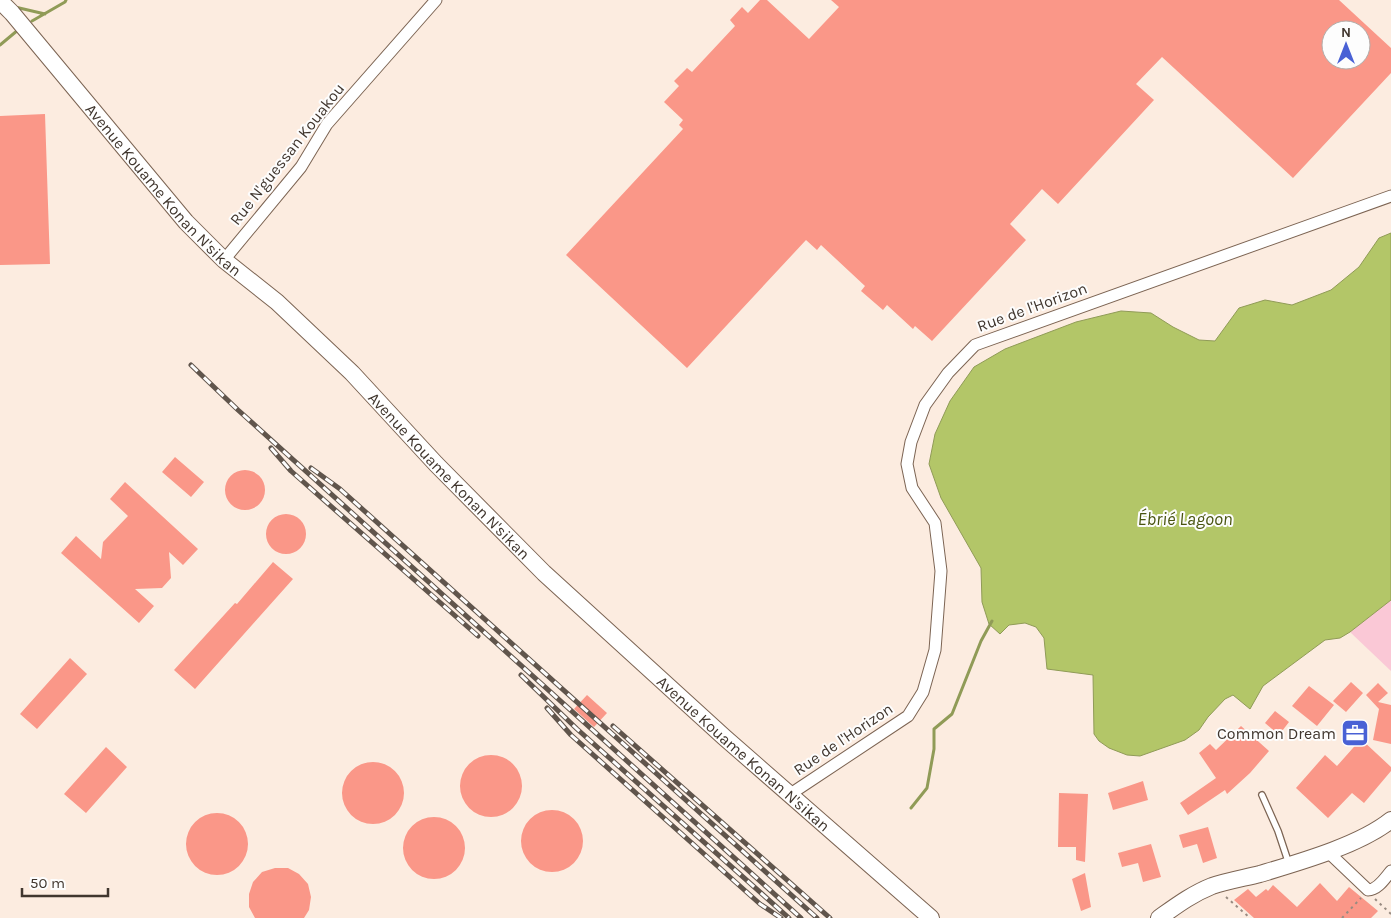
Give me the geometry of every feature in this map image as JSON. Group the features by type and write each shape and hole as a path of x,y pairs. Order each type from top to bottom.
{"street":[{"name":"Rue N'guessan Kouakou","path":"224,260 301,167 327,124 436,0"},
{"name":"Avenue Kouame Konan N'sikan","path":"0,1 186,222 224,260 277,302 352,373 436,464 544,573 789,795 931,918"},
{"name":"Rue de l'Horizon","path":"789,795 908,716 923,692 935,650 940,571 935,524 912,488 907,464 911,442 925,406 948,373 975,345 1391,196"},
{"path":"1160,918 1183,900 1212,886 1327,852 1362,838 1391,821"},
{"path":"1327,852 1370,890 1391,871"}],"lane":[{"path":"1262,795 1290,864"}],"path":[{"path":"1212,886 1250,918"},
{"path":"1342,918 1370,890 1374,899 1391,914"}],"shaded area":[{"path":"1391,600 1391,671 1350,632"}],"water":[{"name":"Ébrié Lagoon","path":"1391,233 1391,600 1350,632 1340,638 1325,640 1263,686 1250,709 1233,695 1225,699 1199,730 1185,740 1140,756 1127,755 1109,748 1099,741 1094,734 1093,675 1047,669 1044,638 1036,627 1025,623 1009,625 1000,634 989,624 982,602 981,568 941,498 929,464 935,434 950,401 974,367 1005,349 1076,322 1121,311 1151,313 1199,340 1215,341 1239,308 1265,300 1292,305 1331,290 1359,267 1379,238"}],"building":[{"path":"760,0 767,0 809,39 839,7 831,0 1339,0 1361,20 1321,20 1321,70 1371,70 1371,30 1391,48 1391,73 1293,178 1162,57 1136,84 1154,100 1058,204 1042,189 1010,224 1026,240 932,341 915,326 913,329 887,305 883,310 861,291 865,286 821,245 817,250 806,240 687,368 566,255 683,129 679,125 683,120 664,102 679,86 674,81 687,68 692,72 735,26 730,20 742,7 748,13"},
{"path":"45,114 50,264 0,265 0,116"},
{"path":"175,457 204,482 191,497 162,472"},
{"path":"249,470 256,473 262,479 265,490 264,498 256,507 249,510 241,510 234,507 226,498 225,486 228,479 237,471"},
{"path":"125,482 198,549 183,565 169,552 171,578 162,588 135,589 154,606 139,623 61,553 76,536 101,559 103,542 128,516 110,499"},
{"path":"286,514 300,520 306,534 300,548 286,554 272,548 266,534 272,520"},
{"path":"273,562 293,579 195,689 174,670 235,603 237,604"},
{"path":"70,658 87,674 37,729 20,714"},
{"path":"1351,682 1363,693 1346,712 1333,701"},
{"path":"1378,683 1388,693 1378,702 1391,705 1391,744 1373,740 1379,709 1366,695"},
{"path":"1309,686 1334,705 1317,726 1292,706"},
{"path":"587,695 607,713 594,727 574,709"},
{"path":"1275,711 1289,722 1279,735 1265,723"},
{"path":"1241,726 1269,751 1250,773 1227,794 1225,790 1188,815 1180,803 1216,778 1199,753 1210,744 1216,750"},
{"path":"1361,739 1391,767 1391,771 1364,803 1352,793 1328,818 1296,788 1325,755 1337,766"},
{"path":"106,747 127,767 86,813 64,794"},
{"path":"491,755 503,757 513,764 520,774 522,786 520,798 513,808 503,815 491,817 479,815 469,808 462,798 460,786 462,774 469,764 479,757"},
{"path":"373,762 385,764 395,771 402,781 404,793 402,805 395,815 385,822 373,824 361,822 351,815 344,805 342,793 344,781 351,771 361,764"},
{"path":"1143,781 1148,800 1113,810 1108,793"},
{"path":"1059,793 1088,794 1085,862 1076,860 1076,847 1058,847"},
{"path":"552,810 564,812 574,819 581,829 583,841 581,853 574,863 564,870 552,872 540,870 530,863 523,853 521,841 523,829 530,819 540,812"},
{"path":"217,813 229,815 239,822 246,832 248,844 246,856 239,866 229,873 217,875 205,873 195,866 188,856 186,844 188,832 195,822 205,815"},
{"path":"434,817 446,819 456,826 463,836 465,848 463,860 456,870 446,877 434,879 422,877 412,870 405,860 403,848 405,836 412,826 422,819"},
{"path":"1208,827 1217,858 1203,863 1197,844 1183,848 1179,835"},
{"path":"1151,844 1161,877 1143,882 1138,863 1122,867 1118,853"},
{"path":"275,868 288,868 299,874 308,884 311,897 309,910 304,918 255,918 249,907 249,894 253,882 262,872"},
{"path":"1085,873 1091,907 1081,911 1072,879"},
{"path":"1320,883 1337,901 1349,887 1378,911 1371,918 1254,918 1234,900 1248,889 1256,897 1266,889 1268,891 1273,885 1297,907"}],"waterway":[{"path":"32,21 66,0"},
{"path":"15,7 45,14"},
{"path":"0,45 18,30"},
{"path":"911,808 927,788 934,749 934,729 952,714 981,641 992,621"}],"railway":[{"path":"191,365 238,410 801,918"},
{"path":"271,448 291,471 478,636"},
{"path":"311,468 340,489 817,918"},
{"path":"521,675 577,729 789,918"},
{"path":"547,708 571,735 760,904 781,918"},
{"path":"613,726 830,918"}],"place":[{"name":"Common Dream","path":"1355,733"}]}
